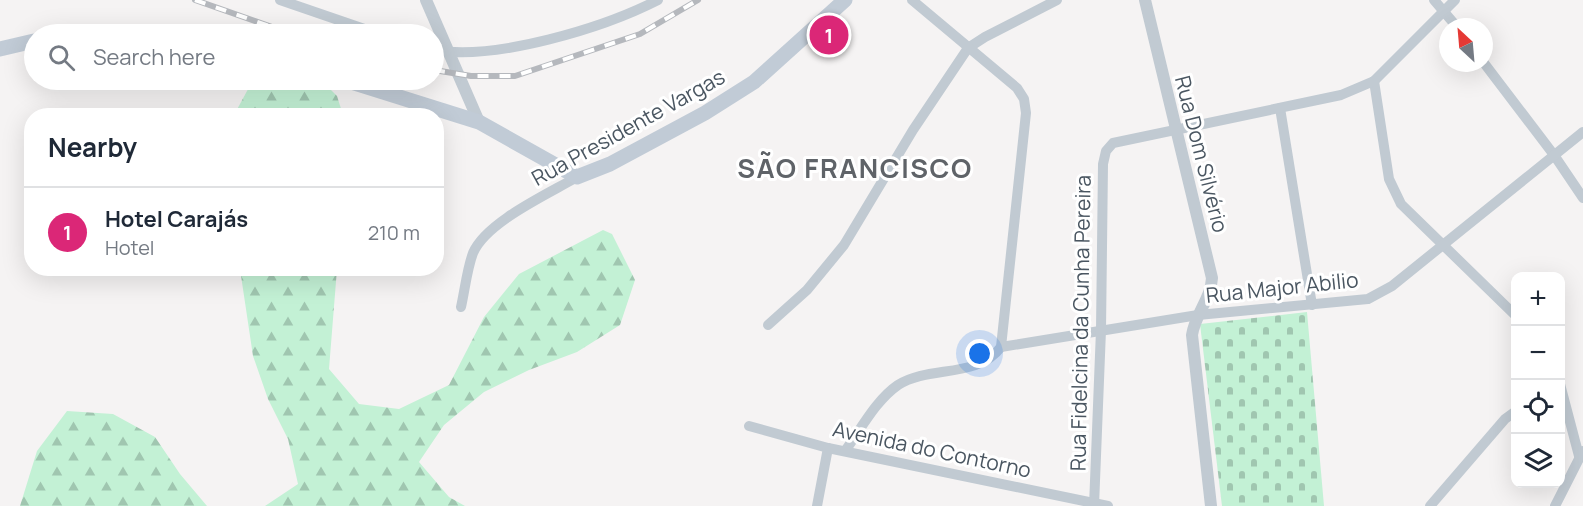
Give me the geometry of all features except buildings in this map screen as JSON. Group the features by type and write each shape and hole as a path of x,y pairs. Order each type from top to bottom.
{"main road":[{"name":"Rua Presidente Vargas","path":"577,177 610,164 705,112 754,82 844,0"},
{"path":"0,49 24,43"},
{"path":"377,90 434,108"},
{"path":"444,111 479,122 577,177"}],"street":[{"path":"280,0 350,24"},
{"path":"426,0 436,24"},
{"path":"845,451 876,408 900,384 986,361 1002,347 1026,113 1024,99 1017,88 912,0"},
{"path":"768,325 807,290 844,245 913,130 968,48 985,36 1057,0"},
{"name":"Rua Dom Silvério","path":"1144,0 1212,278 1211,290 1198,315 1192,335 1211,506"},
{"path":"1434,0 1450,18"},
{"path":"1175,131 1341,95 1374,81 1455,0"},
{"path":"444,52 530,43 564,35 615,21 653,1"},
{"path":"444,43 479,122"},
{"path":"1491,72 1554,155 1583,198"},
{"path":"1374,81 1389,179 1394,192 1410,215 1511,312"},
{"path":"1281,108 1312,305"},
{"name":"Rua Fidelcina da Cunha Pereira","path":"1094,505 1101,330 1103,164 1106,151 1113,143 1175,131"},
{"name":"Rua Major Abilio","path":"1002,347 1198,315 1356,302 1378,295 1583,132"},
{"name":"Rua Presidente Vargas","path":"461,307 474,251 481,239 494,228 577,177"},
{"path":"1555,506 1581,453 1565,401"},
{"path":"1430,506 1511,414"},
{"name":"Avenida do Contorno","path":"749,426 828,448 1094,505 1108,506"},
{"path":"817,506 828,448"}],"green space":[{"path":"248,90 331,90 337,96 341,108 238,108"},
{"path":"603,230 612,234 635,280 620,325 577,352 529,370 484,392 444,425 419,462 449,497 465,506 265,506 298,484 288,439 268,399 253,356 241,276 336,276 329,369 359,404 399,409 449,385 484,317 519,274"},
{"path":"1307,312 1324,506 1222,506 1200,324"},
{"path":"67,411 113,414 155,437 180,474 207,506 20,506 37,451"}],"railway":[{"path":"195,0 263,24"},
{"path":"444,72 471,76 515,76 640,34 698,0"}],"place":[{"name":"Hotel Carajás","path":"829,35"}],"district":[{"name":"SÃO FRANCISCO","path":"855,167"}]}
